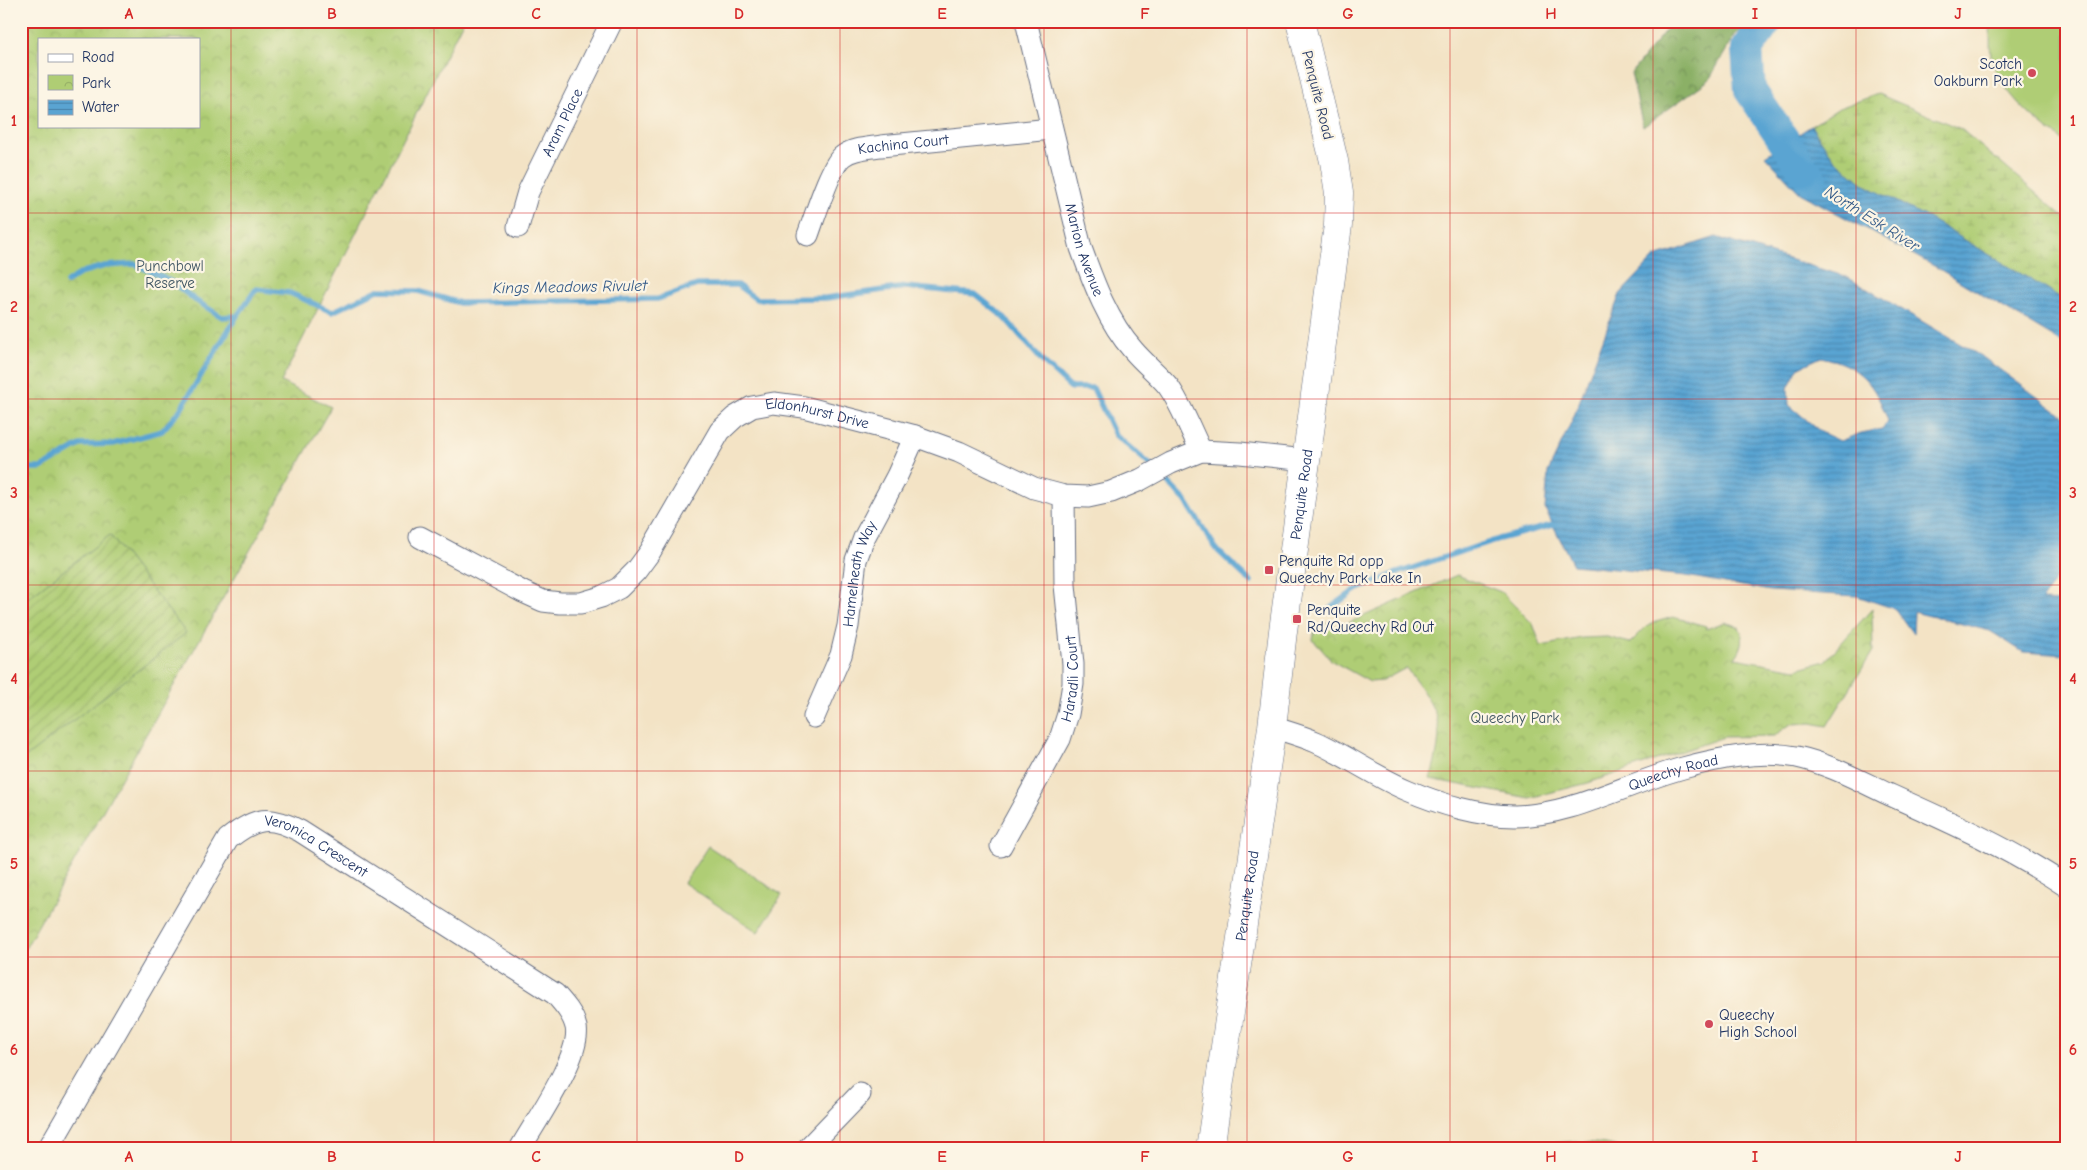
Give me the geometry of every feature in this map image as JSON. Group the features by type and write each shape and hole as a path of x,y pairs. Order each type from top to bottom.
{"street":[{"name":"Aram Place","path":"518,226 528,192 612,21"},
{"name":"Marion Avenue","path":"1026,21 1081,248 1106,308 1133,350 1169,387 1201,451"},
{"name":"Penquite Road","path":"1210,1149 1272,727 1338,225 1339,193 1334,161 1300,21"},
{"name":"Kachina Court","path":"808,235 833,170 842,156 859,150 881,146 1051,129"},
{"name":"Eldonhurst Drive","path":"420,537 536,598 560,603 581,603 601,597 619,588 636,571 650,552 720,431 735,417 752,407 774,403 804,408 915,436 959,452 1034,488 1064,496 1088,496 1112,492 1140,480 1171,463 1201,451 1240,452 1306,460"},
{"name":"Hamelheath Way","path":"814,717 841,655 848,626 856,560 864,538 897,476 915,436"},
{"name":"Haradli Court","path":"1001,846 1060,739 1068,714 1073,684 1073,664 1065,586 1064,496"},
{"name":"Queechy Road","path":"1272,727 1316,742 1407,790 1488,814 1514,816 1570,807 1682,768 1732,756 1765,755 1796,757 1830,767 1919,808 2036,866 2066,886"},
{"name":"Veronica Crescent","path":"48,1149 228,838 242,827 260,821 280,821 300,831 555,994 568,1008 576,1027 576,1046 570,1062 520,1149"},
{"path":"807,1149 860,1094"}],"green space":[{"name":"Punchbowl Reserve","path":"21,21 463,21 281,382 331,407 21,956"},
{"path":"1673,21 1751,21 1735,35 1709,80 1643,127 1631,73"},
{"name":"Scotch Oakburn Park","path":"1990,21 2066,21 2066,142 2032,116 2001,81 1991,56"},
{"path":"1878,94 1961,129 2066,219 2066,301 1930,219 1865,185 1836,161 1811,126 1839,108"},
{"path":"110,535 186,633 21,761 21,603"},
{"name":"Queechy Park","path":"1457,575 1501,592 1533,624 1541,646 1582,638 1607,637 1630,643 1649,624 1673,617 1706,626 1706,629 1725,622 1739,627 1742,643 1735,658 1796,669 1825,661 1872,609 1873,651 1827,726 1811,723 1791,724 1774,736 1724,737 1588,783 1529,798 1430,779 1438,745 1439,731 1437,719 1426,696 1406,668 1382,681 1370,682 1332,661 1313,640 1315,627 1323,623 1339,627"},
{"path":"708,846 782,895 758,932 684,883"},
{"path":"1575,1141 1606,1144 1629,1149 1527,1149 1542,1144"}],"water":[{"path":"1811,126 1836,161 1865,185 1930,219 2066,301 2066,345 1934,266 1800,193 1765,156"},
{"path":"1716,237 1847,277 1984,358 2066,418 2066,563 2041,601 2066,602 2066,655 2023,652 1990,631 1914,612 1913,634 1895,609 1857,596 1771,591 1686,576 1573,565 1545,509 1548,472 1574,416 1620,294 1655,257","holes":["1821,357 1856,371 1864,378 1878,397 1888,421 1882,429 1861,433 1840,441 1821,432 1789,405 1788,388 1798,368"]}],"waterway":[{"name":"North Esk River","path":"1767,21 1747,49 1750,90 1811,178"},
{"path":"67,282 83,272 105,266 135,264 172,282 195,300 222,317 237,316"},
{"name":"Kings Meadows Rivulet","path":"21,468 41,468 80,445 113,444 162,431 180,410 237,316 256,289 290,293 332,312 378,290 418,291 460,303 658,299 697,285 737,285 756,299 826,298 906,287 975,294 1005,318 1043,362 1071,388 1093,388 1115,435 1153,467"},
{"name":"Kings Meadows Rivulet","path":"1159,474 1185,500 1217,550 1251,582"},
{"name":"Kings Meadows Rivulet","path":"1325,612 1354,591 1394,574 1499,539 1553,525"}],"place":[{"name":"Scotch Oakburn Park","path":"2032,73"},
{"name":"Penquite Rd opp Queechy Park Lake In","path":"1269,570"},
{"name":"Penquite Rd/Queechy Rd Out","path":"1297,619"},
{"name":"Queechy High School","path":"1709,1024"}]}
